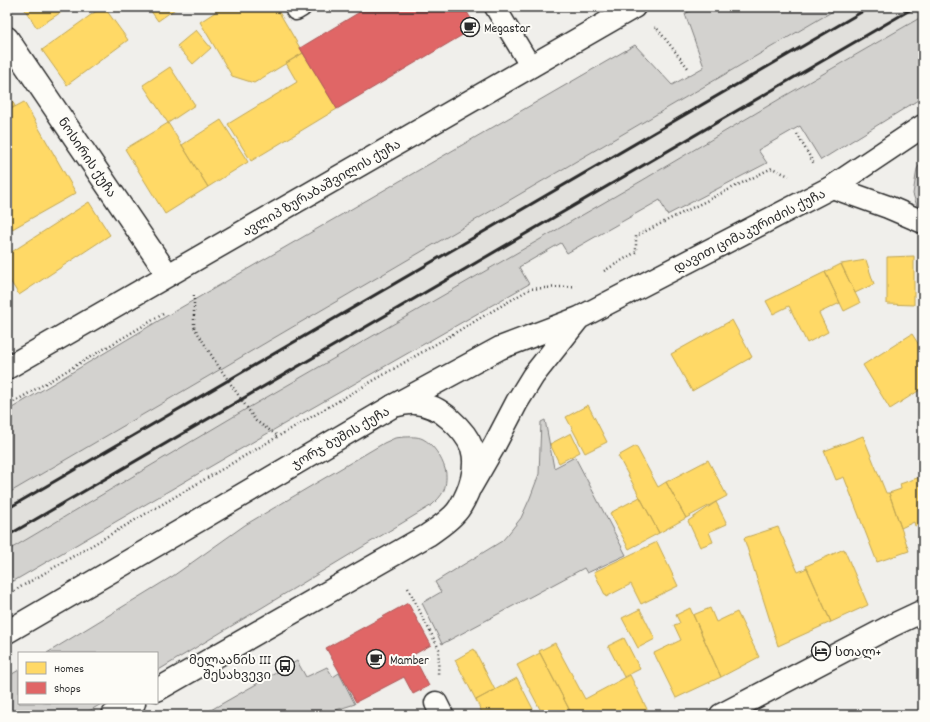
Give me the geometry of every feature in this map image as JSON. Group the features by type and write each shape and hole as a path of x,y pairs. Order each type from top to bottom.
{"street":[{"name":"ავლიპ ზურაბაშვილის ქუჩა","path":"7,368 634,7"},
{"name":"ნოსირის ქუჩა","path":"7,38 168,275"},
{"path":"832,187 923,126"},
{"name":"დავით ციმაკურიძის ქუჩა","path":"393,406 500,348 579,318 832,187 888,207 923,222"},
{"name":"დავით ციმაკურიძის ქუჩა","path":"471,486 533,376 579,318"},
{"name":"ჯორჯ ბუშის ქუჩა","path":"7,632 393,406 413,403 429,405 442,412 464,434 472,448 474,466 471,486 459,509 443,524 428,535 158,689"},
{"path":"721,715 893,625 923,611"},
{"path":"113,715 132,704"}],"lane":[{"path":"494,7 531,67"}],"path":[{"path":"656,27 688,68"},
{"path":"797,134 816,166"},
{"path":"194,295 194,327 256,421 278,436"},
{"path":"408,588 439,649"}],"shaded area":[{"path":"697,7 840,7 7,494 7,411 175,311 635,45 672,85 704,67 685,14"},
{"path":"840,7 923,7 923,16 643,180 248,408 7,551 7,494"},
{"path":"923,16 923,97 821,160 800,126 758,150 767,163 667,215 660,200 567,253 561,243 519,267 529,284 7,585 7,551 248,408 643,180"},
{"path":"923,160 923,216 920,215 913,194 917,169"},
{"path":"545,420 554,468 575,457 626,555 587,573 584,568 442,644 422,603 441,592 435,582 502,541 521,518 539,474 541,422"},
{"path":"418,437 427,441 437,452 446,471 446,480 443,492 432,505 158,670 158,652 49,652 173,576 245,525 395,438"},
{"path":"297,661 306,677 327,667 333,677 339,673 355,704 325,715 202,715"},
{"path":"18,671 18,704 101,704 82,715 7,715 7,677"}],"building: Homes":[{"path":"23,7 69,7 37,28"},
{"path":"104,7 128,40 67,85 42,50"},
{"path":"148,7 178,7 158,21"},
{"path":"223,7 276,7 303,53 254,83 232,76 200,22"},
{"path":"196,30 211,48 193,64 177,46"},
{"path":"303,53 337,109 251,161 228,124 297,82 286,63"},
{"path":"170,67 195,105 168,123 143,85"},
{"path":"7,92 15,106 7,111"},
{"path":"24,102 76,193 7,232 7,111"},
{"path":"221,120 248,162 208,187 182,145"},
{"path":"168,123 208,187 165,214 125,149"},
{"path":"89,202 110,235 19,295 7,276 7,255"},
{"path":"914,256 914,305 887,304 887,257"},
{"path":"866,260 874,284 855,293 841,264"},
{"path":"841,264 860,303 844,311 825,272"},
{"path":"825,272 840,303 819,313 828,332 807,343 789,306 773,314 766,301"},
{"path":"732,320 752,357 692,391 671,354"},
{"path":"912,334 923,351 923,388 890,409 863,365"},
{"path":"588,405 607,442 585,453 566,417"},
{"path":"571,433 580,452 559,463 550,444"},
{"path":"863,436 886,493 889,493 909,551 877,562 844,477 836,480 824,451"},
{"path":"636,446 658,487 666,482 686,518 659,533 618,456"},
{"path":"708,460 727,496 686,518 666,482"},
{"path":"923,476 923,523 915,526 914,522 901,528 889,493 901,489 900,484"},
{"path":"640,497 659,533 629,549 610,513"},
{"path":"716,502 727,524 709,532 713,542 700,547 688,521"},
{"path":"778,527 798,572 807,568 831,622 778,646 744,538"},
{"path":"657,542 678,586 641,604 631,584 606,597 594,572"},
{"path":"844,549 868,605 831,622 806,566"},
{"path":"690,608 721,677 676,698 654,653 681,640 674,625 680,623 676,615"},
{"path":"710,608 716,622 737,612 759,657 721,677 693,615"},
{"path":"640,609 655,639 638,648 622,618"},
{"path":"624,638 640,669 624,677 608,646"},
{"path":"555,643 585,699 630,675 649,713 645,715 572,715 539,651"},
{"path":"474,649 495,690 476,700 455,660"},
{"path":"540,653 572,715 543,715 517,665"},
{"path":"517,678 533,709 522,715 483,715 476,700"}],"building: Shops":[{"path":"368,7 464,7 476,27 337,109 300,48"},
{"path":"408,603 431,645 413,655 429,686 413,694 404,677 356,702 326,648"}],"railway":[{"path":"7,509 870,7"},
{"path":"7,536 915,7"}],"place":[{"name":"Megastar","path":"470,27"},
{"name":"სთალ+","path":"821,651"},
{"name":"Mamber","path":"376,659"},
{"name":"მელაანის III შესახვევი","path":"285,666"}]}
